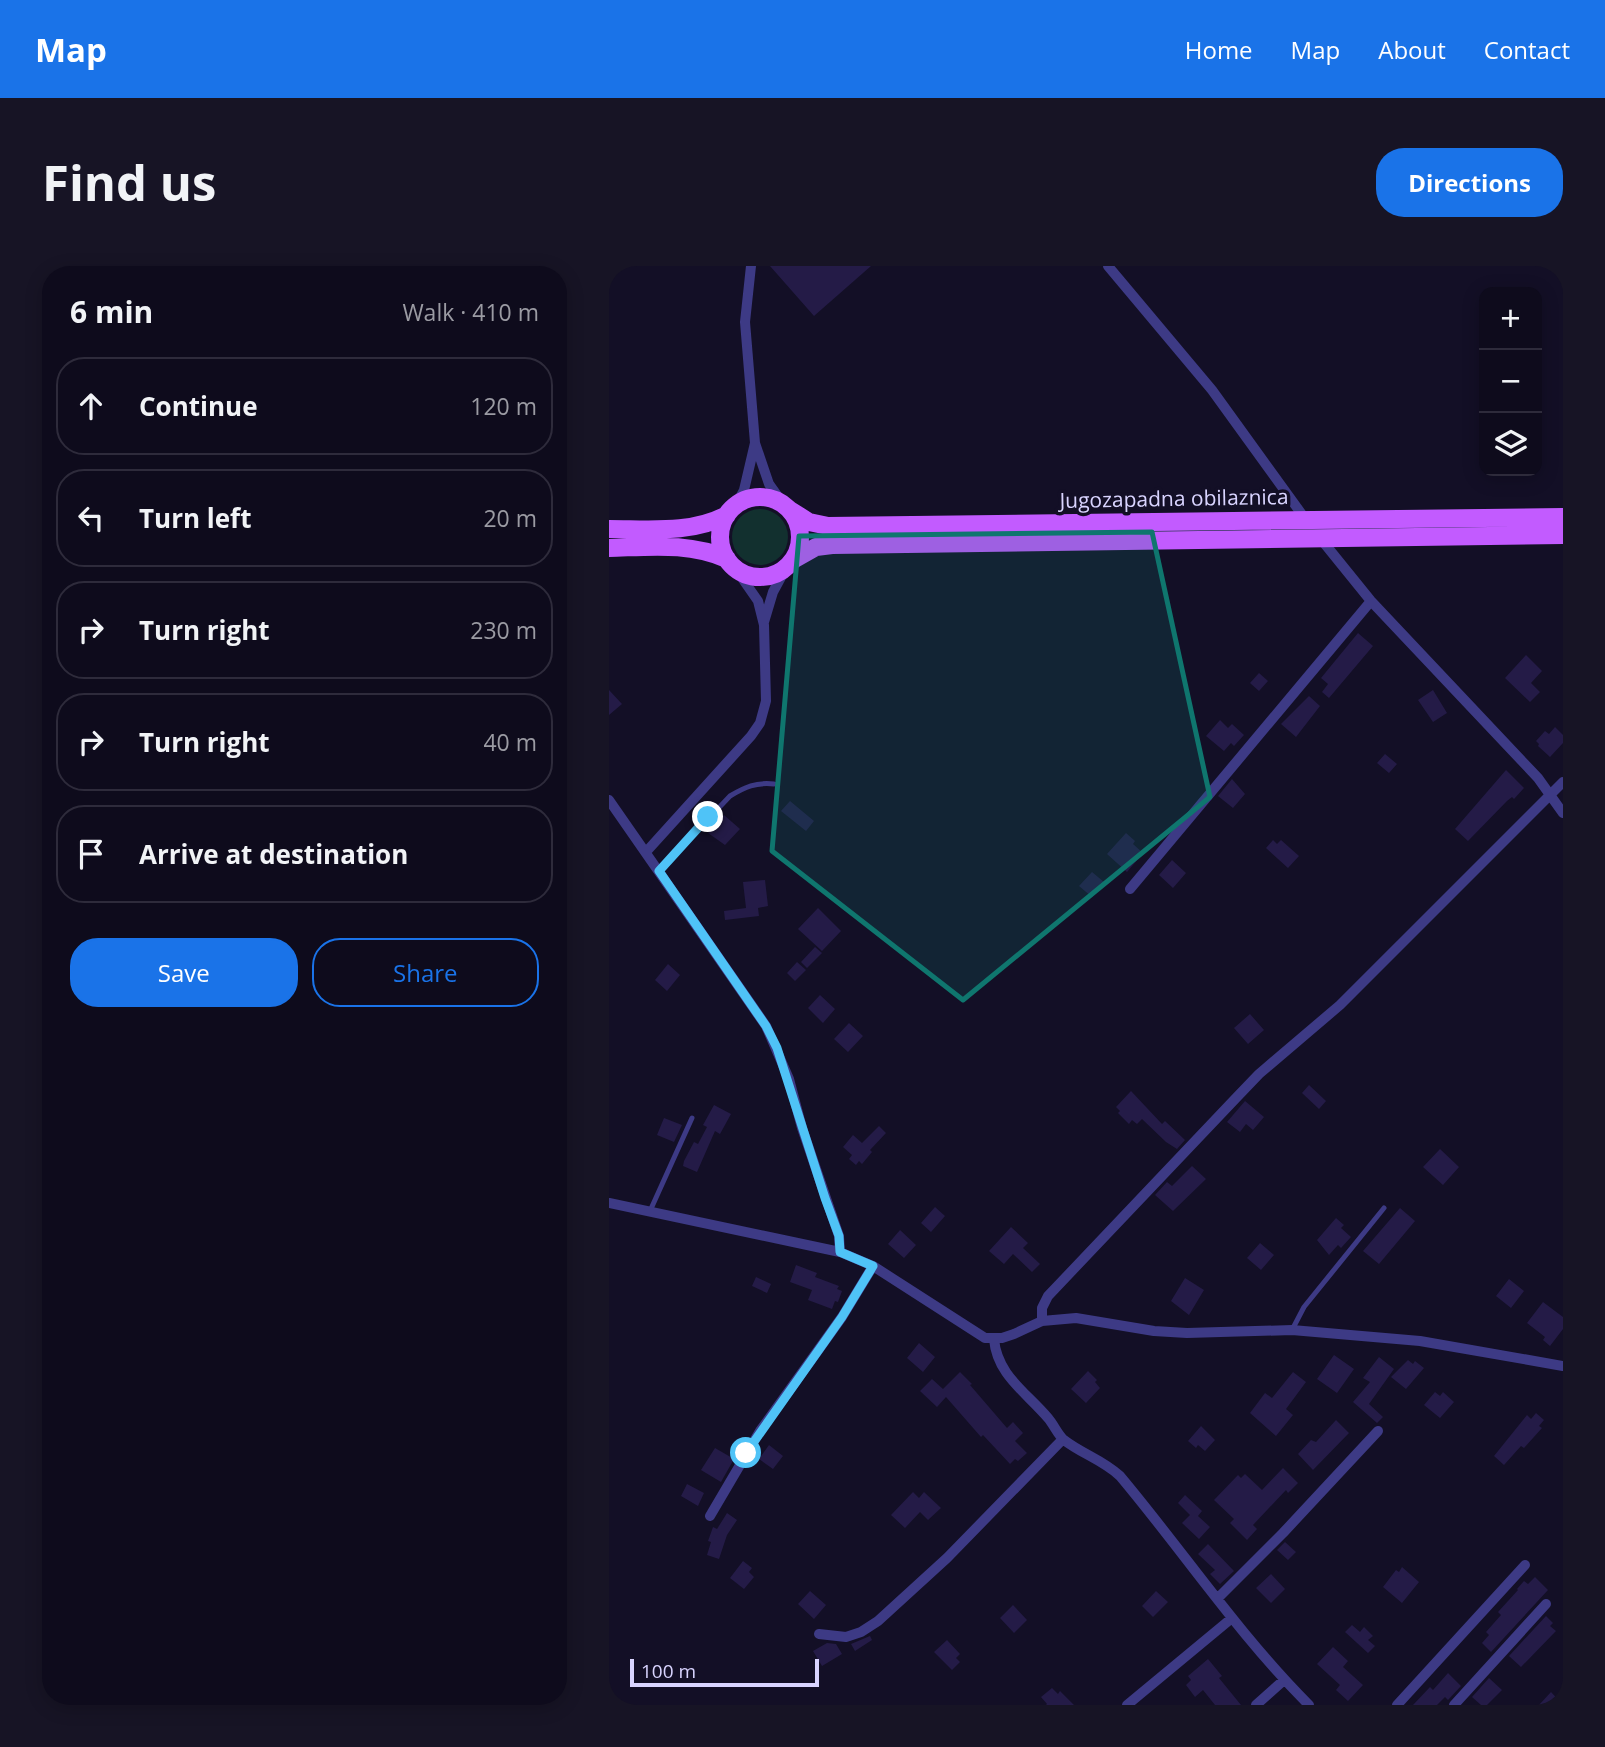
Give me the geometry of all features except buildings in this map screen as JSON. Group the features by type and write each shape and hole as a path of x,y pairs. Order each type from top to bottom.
{"main road":[{"path":"609,529 687,528 714,522 746,500 759,497 772,499 787,508 797,522 800,534 799,548 789,564 774,575 761,577 747,575 712,552 688,547 609,548"},
{"name":"Jugozapadna obilaznica","path":"787,508 809,522 828,526 1563,517"},
{"path":"731,511 720,537 731,564"},
{"name":"Jugozapadna obilaznica","path":"789,564 816,547 832,545 1563,535"}],"street":[{"path":"751,266 745,322 755,443 769,484 787,508"},
{"path":"1108,266 1212,390 1306,520"},
{"path":"731,511 744,489 755,443"},
{"path":"1320,538 1371,601 1495,730 1551,795 1563,813"},
{"path":"646,852 760,723 766,701 764,625 758,601 731,564"},
{"path":"764,625 773,592 789,564"},
{"path":"1130,889 1371,601"},
{"path":"1042,1321 1042,1308 1048,1296 1251,1082 1341,1005 1563,782"},
{"path":"609,800 766,1026 777,1048 839,1236 840,1252"},
{"path":"609,1203 840,1252 873,1266 985,1338 1014,1334 1042,1321 1076,1318 1154,1331 1187,1333 1292,1330 1420,1341 1563,1366"},
{"path":"710,1516 760,1431 842,1317 873,1266"},
{"path":"993,1339 996,1357 1005,1372 1049,1419 1063,1439 1104,1462 1120,1476 1232,1618 1284,1680 1309,1705"},
{"path":"1217,1599 1283,1534 1378,1431"},
{"path":"819,1634 846,1637 878,1621 947,1558 1063,1439"},
{"path":"1397,1705 1525,1564"},
{"path":"1454,1705 1546,1604"},
{"path":"1127,1705 1232,1618"},
{"path":"1256,1705 1284,1680"}],"lane":[{"path":"659,871 730,796 744,787 760,782 774,783"},
{"path":"650,1211 692,1118"},
{"path":"1292,1330 1304,1307 1384,1208"}],"highlighted area":[{"path":"1152,532 1210,797 963,1000 772,851 799,536"}],"green space":[{"path":"760,509 771,511 780,517 786,526 786,548 780,557 771,563 760,565 749,563 740,557 734,548 732,537 734,526 740,517 749,511"},
{"path":"1563,524 1563,529 827,539 828,532"}],"route":[{"path":"708,817 659,871 766,1026 777,1048 841,1242 840,1252 873,1266 842,1317 746,1453"}]}
